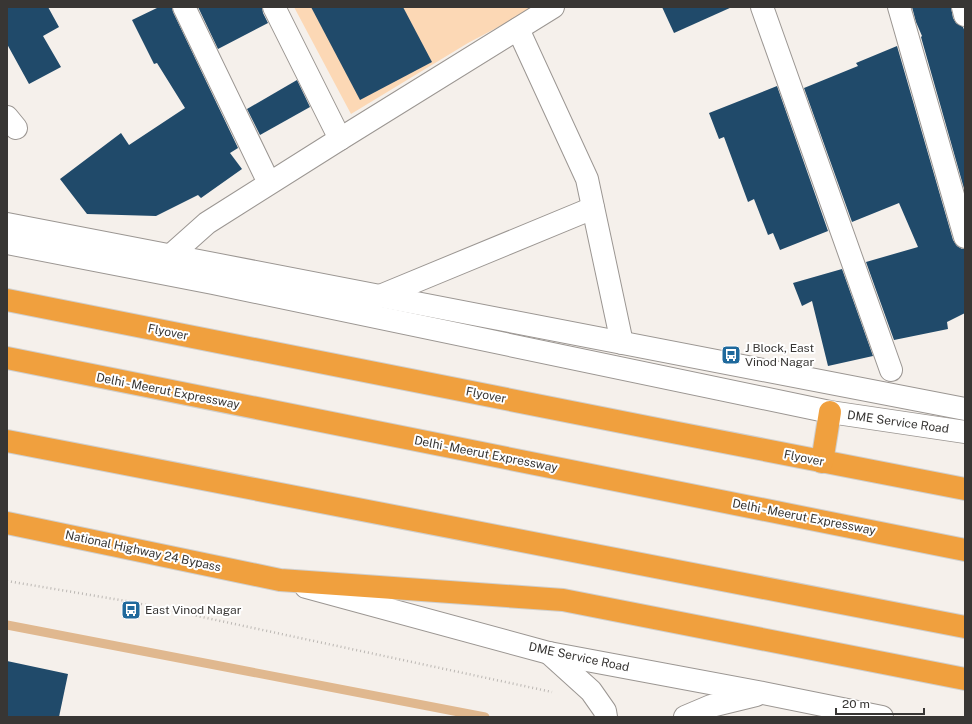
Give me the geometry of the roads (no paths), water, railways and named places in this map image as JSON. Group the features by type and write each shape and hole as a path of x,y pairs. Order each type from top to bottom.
{"highway":[{"name":"Flyover","path":"7,300 965,489"},
{"name":"Delhi - Meerut Expressway","path":"7,358 965,550"},
{"path":"822,462 830,412"},
{"path":"7,441 965,627"},
{"name":"National Highway 24 Bypass","path":"7,523 280,580"},
{"path":"280,580 563,600 965,679"}],"street":[{"path":"184,7 269,183"},
{"path":"274,7 340,139"},
{"path":"170,256 207,223 553,7"},
{"path":"762,7 891,370"},
{"path":"898,7 965,237"},
{"path":"962,7 965,15"},
{"path":"518,29 587,179 622,343"},
{"path":"380,296 593,208"},
{"path":"7,224 965,409"},
{"name":"DME Service Road","path":"7,243 221,284 830,412 965,432"},
{"name":"DME Service Road","path":"280,580 549,653 882,717"},
{"path":"549,653 591,691 605,711 606,717"},
{"path":"685,717 711,706 763,693"}],"waterway":[{"path":"7,625 485,717"}],"place":[{"name":"J Block, East Vinod Nagar","path":"731,355"},
{"name":"East Vinod Nagar","path":"131,610"}]}
